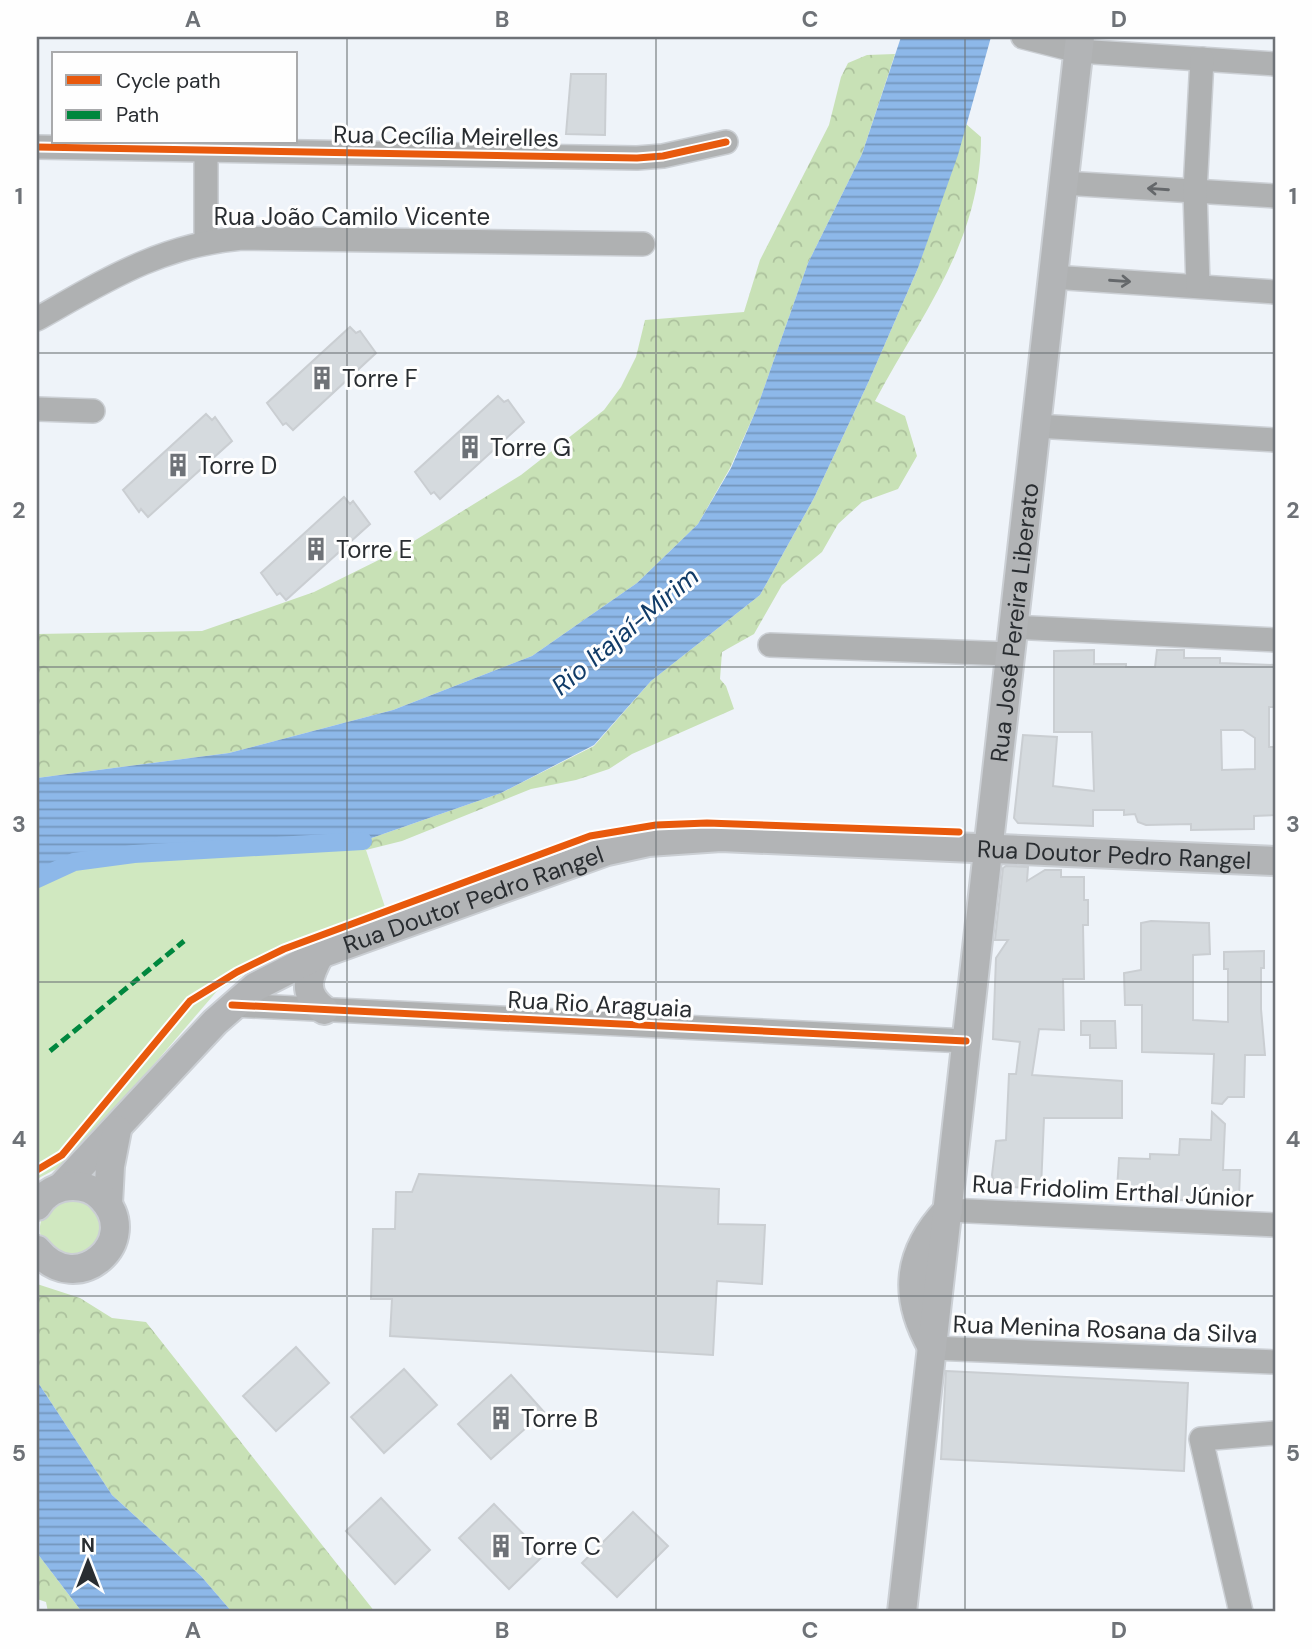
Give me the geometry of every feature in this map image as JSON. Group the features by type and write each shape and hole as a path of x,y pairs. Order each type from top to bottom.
{"main road":[{"name":"Rua José Pereira Liberato","path":"902,1612 1079,44"},
{"name":"Rua Doutor Pedro Rangel","path":"47,1194 117,1130 232,1005 276,974 320,954 569,863 648,842 721,837 1275,861"},
{"path":"320,954 308,975 308,985 313,1002 324,1010"},
{"path":"37,1250 57,1267 71,1270 85,1268 98,1261 113,1241 113,1216 108,1204 110,1166 117,1130"},
{"path":"47,1194 89,1189 108,1204"},
{"path":"932,1348 916,1314 913,1279 923,1241 947,1210"},
{"path":"913,1279 941,1273"},
{"path":"913,1279 937,1307"}],"street":[{"path":"1023,37 1202,59 1275,64"},
{"path":"1198,286 1195,191 1202,59"},
{"name":"Rua Cecília Meirelles","path":"37,147 637,158 663,156 726,142"},
{"path":"206,151 206,242"},
{"path":"1063,183 1275,196"},
{"name":"Rua João Camilo Vicente","path":"37,318 143,261 206,242 242,238 643,244"},
{"path":"1052,277 1275,292"},
{"path":"37,409 93,411"},
{"path":"1036,426 1275,440"},
{"path":"769,645 1275,640"},
{"name":"Rua Rio Araguaia","path":"232,1005 966,1041"},
{"name":"Rua Fridolim Erthal Júnior","path":"947,1210 1275,1225"},
{"name":"Rua Menina Rosana da Silva","path":"932,1348 1275,1362"},
{"path":"1241,1612 1201,1438 1275,1433"}],"green space":[{"path":"895,54 862,154 808,263 757,408 730,468 698,524 637,583 532,656 393,710 229,753 37,778 37,634 202,631 314,592 401,549 521,475 604,410 621,387 636,357 645,320 744,312 760,260 829,125 841,77 848,63 867,55"},
{"path":"966,124 981,137 978,175 971,210 946,275 875,401 905,416 917,456 898,489 862,502 838,524 822,552 782,585 754,634 722,652 720,679 726,686 734,709 632,754 609,769 576,780 531,789 402,841 366,850 363,841 501,793 594,746 651,681 760,595 814,498 868,383 918,268"},
{"path":"363,841 387,913 278,954 217,991 71,1161 37,1179 37,879 74,862 134,854"},
{"path":"60,1197 92,1201 107,1228 82,1261 43,1245 40,1230 42,1218"},
{"path":"37,1284 80,1298 112,1318 146,1322 375,1612 232,1612 201,1576 112,1495 37,1381"},
{"path":"37,1553 82,1612 48,1612 46,1602 37,1599"}],"water":[{"name":"Rio Itajaí-Mirim","path":"901,37 991,37 958,155 918,268 814,498 760,595 651,681 594,745 501,793 363,841 134,854 74,862 37,879 37,778 229,753 393,710 532,656 637,583 698,524 731,468 757,408 808,263 862,154"},
{"path":"37,1381 112,1495 201,1576 232,1612 82,1612 37,1553"}],"building":[{"path":"571,74 606,74 605,135 566,134"},
{"name":"Torre F","path":"350,327 356,333 360,331 376,353 293,430 286,423 283,425 267,403"},
{"name":"Torre G","path":"498,396 504,402 508,400 524,422 440,499 434,492 431,494 415,472"},
{"name":"Torre D","path":"206,414 212,420 215,417 232,441 148,517 141,509 139,512 123,490"},
{"name":"Torre E","path":"344,497 350,504 353,501 370,524 286,600 280,593 277,595 261,573"},
{"path":"1094,650 1094,664 1126,664 1126,667 1155,667 1157,650 1184,650 1184,658 1220,658 1220,663 1275,665 1275,707 1269,707 1269,747 1275,747 1275,815 1254,816 1254,829 1191,830 1191,824 1146,825 1138,822 1135,814 1124,815 1124,810 1093,810 1093,826 1018,823 1014,818 1023,735 1057,737 1053,786 1094,791 1092,732 1054,732 1054,651","holes":["1221,730 1243,730 1255,738 1255,769 1222,770"]},
{"path":"1028,867 1027,881 1045,870 1061,870 1061,877 1084,877 1084,900 1088,900 1088,925 1083,925 1084,979 1063,979 1064,1030 1039,1029 1032,1075 1122,1081 1122,1118 1044,1118 1041,1188 1033,1189 994,1185 992,1175 996,1141 1006,1140 1009,1074 1016,1074 1020,1042 993,1039 996,958 1008,940 995,940 1003,868"},
{"path":"1141,923 1209,923 1210,954 1193,955 1193,1020 1228,1022 1228,969 1224,969 1224,952 1264,951 1264,968 1261,968 1261,1009 1265,1055 1245,1055 1244,1097 1228,1097 1222,1104 1212,1103 1214,1054 1142,1052 1142,1005 1125,1005 1124,973 1141,970"},
{"path":"1081,1021 1115,1021 1116,1048 1090,1048 1090,1035 1081,1035"},
{"path":"1212,1112 1225,1124 1223,1170 1240,1170 1239,1198 1210,1197 1209,1201 1147,1199 1147,1191 1117,1190 1119,1158 1150,1159 1150,1154 1179,1155 1180,1139 1211,1140"},
{"path":"419,1174 719,1189 718,1224 765,1225 762,1284 717,1281 713,1355 390,1336 392,1299 371,1299 373,1229 395,1229 396,1192 412,1192"},
{"path":"296,1347 329,1383 276,1431 243,1396"},
{"path":"404,1369 437,1405 384,1453 351,1417"},
{"path":"946,1371 1188,1383 1184,1471 941,1459"},
{"name":"Torre B","path":"511,1375 544,1412 491,1459 458,1424"},
{"path":"381,1498 430,1550 395,1584 346,1531"},
{"name":"Torre C","path":"494,1504 544,1555 509,1589 459,1538"},
{"path":"633,1512 668,1546 617,1597 582,1563"}],"waterway":[{"path":"37,879 74,862 134,854 363,841"}],"marked path":[{"path":"50,1051 184,941"}],"cycle path":[{"path":"37,147 637,158 663,156 726,142"},
{"path":"37,1170 62,1155 190,1001 237,972 284,949 590,836 656,825 707,823 959,832"},
{"path":"232,1005 966,1041"}],"place":[{"name":"Torre F","path":"322,378"},
{"name":"Torre G","path":"470,447"},
{"name":"Torre D","path":"178,465"},
{"name":"Torre E","path":"316,549"},
{"name":"Torre B","path":"501,1418"},
{"name":"Torre C","path":"501,1546"}]}
